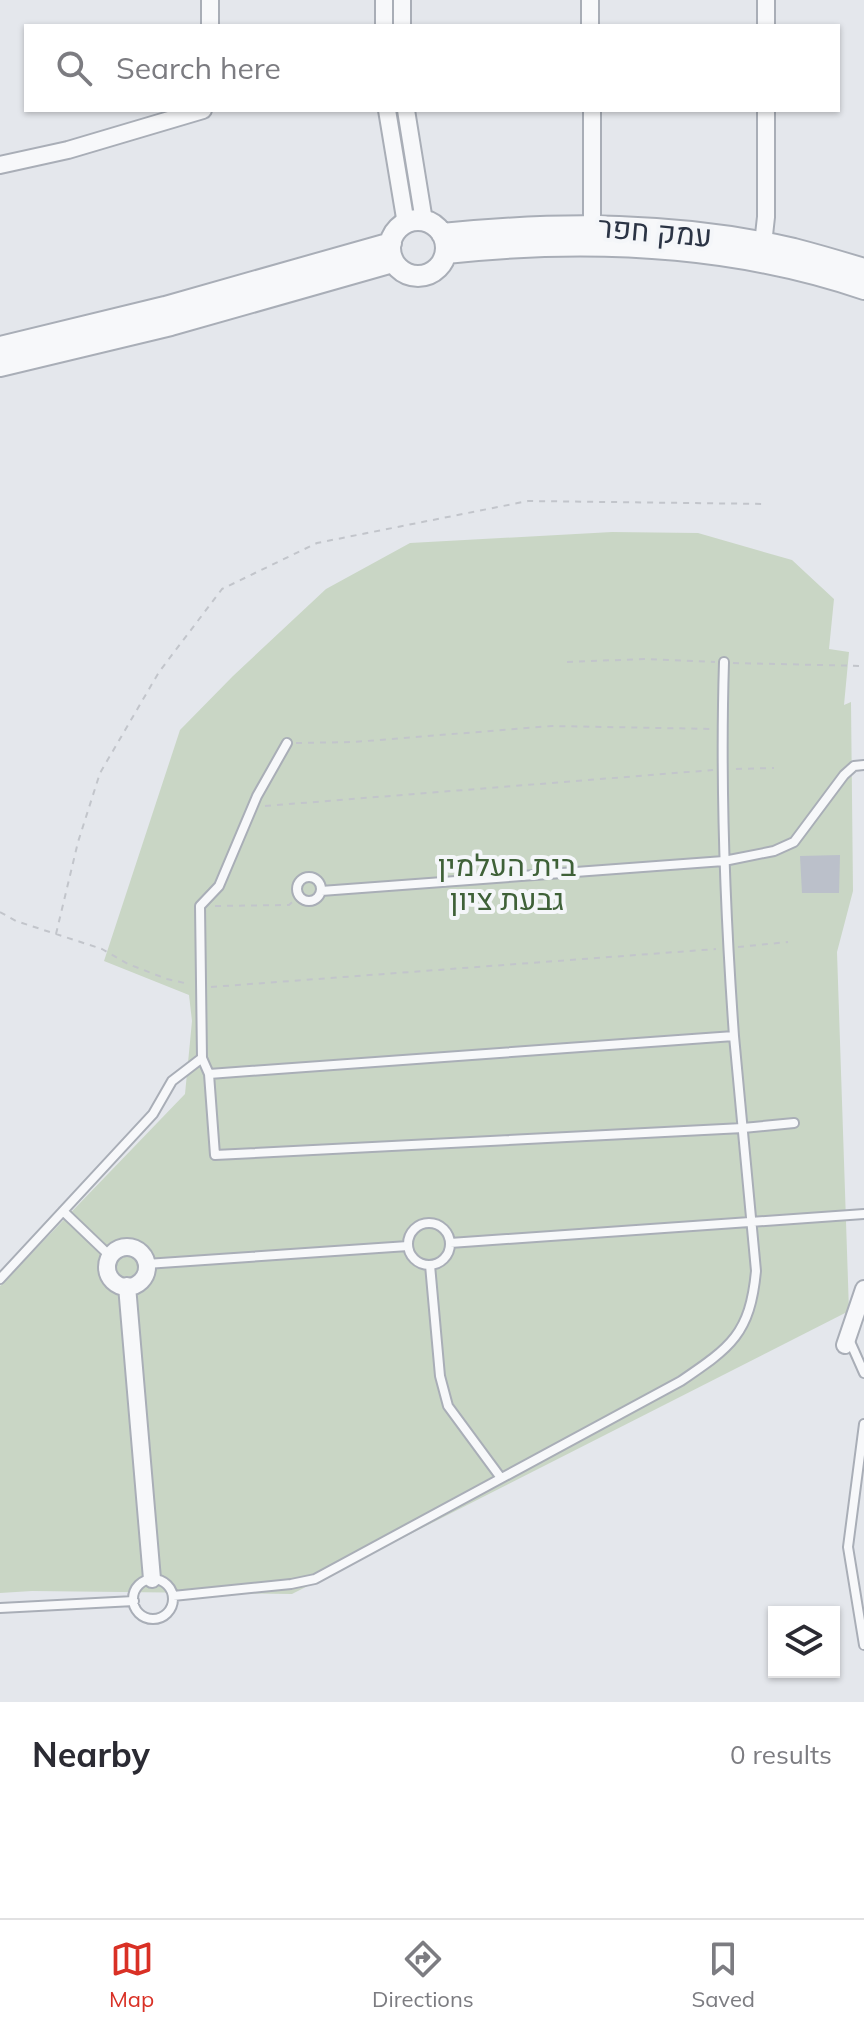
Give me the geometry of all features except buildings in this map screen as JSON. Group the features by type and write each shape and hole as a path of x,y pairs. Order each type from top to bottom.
{"street":[{"path":"210,0 210,24"},
{"path":"384,0 384,24"},
{"path":"402,0 402,24"},
{"path":"590,0 590,24"},
{"path":"766,0 766,24"},
{"path":"0,165 68,150 196,112"},
{"path":"388,112 415,222"},
{"path":"406,112 415,222"},
{"path":"592,112 592,225"},
{"path":"763,244 766,112"},
{"path":"415,222 437,228 444,243 439,267 431,274 420,276 409,275 392,252 397,230 415,222"},
{"name":"עמק חפר","path":"444,243 539,226 592,225 671,230 763,244 864,269"},
{"name":"עמק חפר","path":"444,243 598,244 669,248 790,268 864,289"},
{"path":"0,347 392,252"},
{"path":"0,366 171,325 392,252"},
{"path":"120,1248 133,1248 140,1252 146,1264 140,1282 127,1286 119,1285 109,1275 107,1268 110,1256 120,1248"},
{"path":"127,1286 152,1579"},
{"path":"847,1341 864,1289"}],"lane":[{"path":"173,1596 315,1579 681,1381 710,1361 740,1333 753,1300 756,1271 728,948 721,769 724,662"},
{"path":"287,743 252,807 219,886 200,906 202,1058 209,1074 215,1155 794,1123"},
{"path":"321,891 724,861 774,851 794,842 844,775 854,766 864,765"},
{"path":"306,878 317,880 321,891 317,898 309,901 299,896 298,884 306,878"},
{"path":"209,1074 734,1036"},
{"path":"0,1279 153,1114 172,1081 202,1058"},
{"path":"63,1211 110,1256"},
{"path":"450,1243 864,1214"},
{"path":"428,1223 445,1230 450,1243 445,1258 430,1265 418,1261 408,1246 408,1239 415,1228 428,1223"},
{"path":"146,1264 408,1246"},
{"path":"430,1265 440,1376 448,1406 501,1478"},
{"path":"847,1341 864,1373"},
{"path":"864,1424 848,1547 864,1645"},
{"path":"152,1579 167,1585 173,1596 169,1611 159,1618 142,1615 134,1601 137,1587 152,1579"},
{"path":"0,1608 134,1601"}],"path":[{"path":"56,934 78,842 100,773 159,672 222,589 317,543 528,501 767,504"},
{"path":"287,743 354,742 552,726 722,729"},
{"path":"252,807 721,769 774,768"},
{"path":"200,906 289,905 299,896"},
{"path":"0,912 16,921 102,949 128,964 167,979 202,987 788,942"}],"green space":[{"name":"בית העלמין גבעת ציון","path":"612,532 698,533 792,560 834,599 829,649 849,652 844,705 851,702 853,891 837,952 849,1311 292,1594 0,1593 0,1286 185,1094 192,1021 189,995 104,961 180,730 326,589 410,543"}]}
